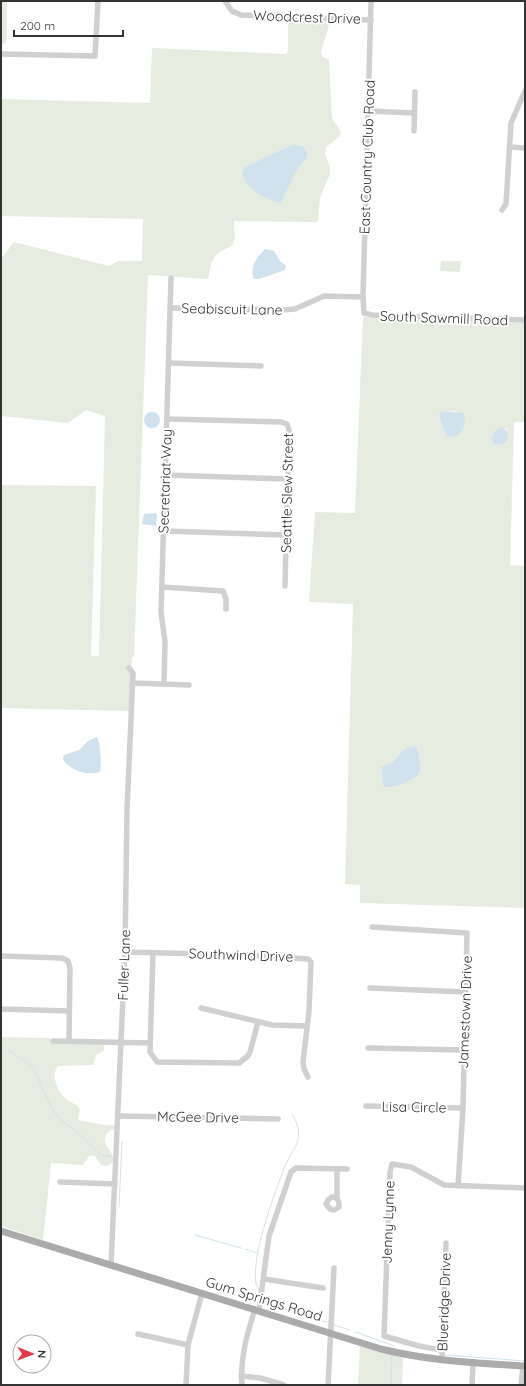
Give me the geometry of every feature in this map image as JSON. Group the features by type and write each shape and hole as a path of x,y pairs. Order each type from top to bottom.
{"main road":[{"name":"Gum Springs Road","path":"1,1230 405,1355 442,1360 524,1366"}],"street":[{"path":"1,54 91,58 95,56 98,1"},
{"name":"Woodcrest Drive","path":"225,1 232,11 241,15 371,20"},
{"name":"East Country Club Road","path":"364,313 362,297 372,1"},
{"path":"502,210 506,204 511,123 525,91"},
{"path":"414,131 415,92"},
{"path":"368,111 414,113"},
{"path":"510,147 525,148"},
{"name":"Secretariat Way","path":"164,684 165,642 161,612 172,278"},
{"name":"Seabiscuit Lane","path":"171,308 282,310 295,309 324,296 362,297"},
{"name":"South Sawmill Road","path":"364,313 372,315 525,320"},
{"path":"169,363 261,366"},
{"name":"Seattle Slew Street","path":"167,419 281,422 287,424 289,430 285,586"},
{"path":"165,475 288,479"},
{"path":"164,531 286,535"},
{"path":"162,587 223,591 226,598 226,609"},
{"name":"Fuller Lane","path":"111,1264 125,952 127,810 133,683 133,673 129,668"},
{"path":"133,683 189,685"},
{"name":"Jamestown Drive","path":"372,927 467,933 463,1050 463,1108 458,1186"},
{"name":"Southwind Drive","path":"125,952 308,958 311,962 309,1012 306,1026 303,1062 304,1069 308,1076"},
{"path":"154,953 150,1052 157,1062 239,1063 248,1056 250,1052 258,1022"},
{"path":"1,956 62,958 68,961 70,968 69,1041"},
{"path":"370,988 465,992"},
{"path":"201,1008 272,1025 306,1026"},
{"path":"1,1009 69,1011"},
{"path":"53,1041 150,1043"},
{"path":"368,1048 463,1050"},
{"name":"Lisa Circle","path":"366,1106 463,1108"},
{"name":"McGee Drive","path":"118,1116 278,1119"},
{"name":"Jenny Lynne","path":"442,1350 419,1346 384,1336 390,1172 392,1164 411,1167 444,1185 525,1188"},
{"path":"242,1385 241,1376 245,1343 257,1310 264,1279 268,1240 273,1221 291,1172 296,1168 347,1169"},
{"path":"337,1169 337,1198"},
{"path":"60,1182 115,1184"},
{"name":"Blueridge Drive","path":"442,1360 446,1243"},
{"path":"328,1385 334,1268"},
{"path":"264,1279 323,1288"},
{"path":"186,1385 188,1345 202,1293"},
{"path":"138,1334 188,1345"},
{"path":"472,1385 473,1362"},
{"path":"522,1385 524,1366"},
{"path":"241,1376 260,1378 284,1385"}],"shaded area":[{"path":"1,1 7,1 7,38 5,43 1,45"},
{"path":"288,19 326,21 329,25 321,52 323,57 329,60 332,118 341,132 340,136 326,147 325,152 330,168 330,174 320,198 318,221 234,221 235,238 232,246 220,252 214,258 208,279 148,275 134,657 132,657 130,711 1,708 1,485 96,486 91,656 99,656 105,416 86,410 68,423 1,416 1,259 14,242 109,266 118,261 142,261 143,219 1,216 1,99 150,103 152,48 285,54 288,50"},
{"path":"441,261 461,261 460,272 440,271"},
{"path":"363,317 525,323 525,422 514,422 510,565 525,566 525,908 360,903 360,885 345,884 353,604 309,602 315,512 355,513","holes":["445,411 457,411 445,434 439,416","506,428 508,433 507,441 503,444 494,444","417,748 420,760 383,786 381,767 393,762 403,750"]},
{"path":"1,1037 50,1038 50,1043 104,1044 104,1051 96,1055 93,1065 58,1066 55,1079 63,1096 79,1108 80,1111 78,1120 104,1125 115,1125 115,1129 108,1132 105,1140 114,1161 107,1166 101,1165 95,1156 90,1155 83,1165 51,1163 43,1240 1,1226"},
{"path":"360,1345 403,1358 402,1385 358,1385"}],"water":[{"path":"292,145 302,146 307,151 307,157 296,171 281,203 263,197 247,184 242,173 245,167"},
{"path":"265,249 274,251 280,261 286,266 285,270 259,279 254,279 252,270 253,266"},
{"path":"445,411 463,413 465,419 464,426 456,436 450,437 445,434 439,416 440,413"},
{"path":"152,412 158,414 160,420 158,426 152,428 146,426 144,420 146,414"},
{"path":"502,427 508,432 507,441 503,444 494,444 492,439 494,432"},
{"path":"156,513 156,526 142,524 144,514"},
{"path":"97,737 101,765 100,772 80,772 75,770 63,760 64,755 79,750 88,741"},
{"path":"414,746 417,748 420,759 420,771 418,774 414,778 404,783 392,787 383,786 381,767 393,762 403,750"}],"waterway":[{"path":"8,1050 33,1067 52,1109 60,1119 77,1132 101,1155 114,1157"},
{"path":"259,1290 255,1281 256,1267 264,1229 287,1161 298,1140 298,1126 292,1114"},
{"path":"119,1207 122,1142"},
{"path":"195,1235 241,1248"},
{"path":"245,1249 257,1253"},
{"path":"265,1296 274,1305 326,1322"},
{"path":"334,1325 350,1330"},
{"path":"356,1332 394,1346 394,1349"},
{"path":"446,1355 525,1361"},
{"path":"391,1385 392,1356"}]}
